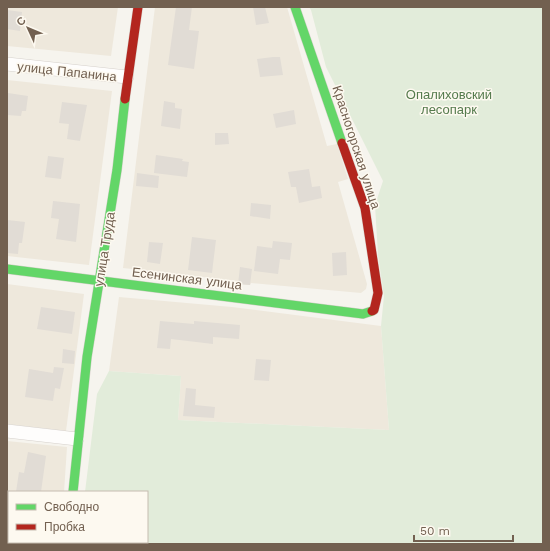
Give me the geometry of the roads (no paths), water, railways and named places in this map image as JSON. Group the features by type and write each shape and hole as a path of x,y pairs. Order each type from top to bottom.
{"street":[{"name":"улица Труда","path":"73,491 77,439 87,357 117,170 127,78 138,7"},
{"name":"Красногорская улица","path":"295,7 365,208 378,293 374,310 363,314"},
{"name":"улица Папанина","path":"7,64 127,78"},
{"name":"Есенинская улица","path":"7,269 100,279 363,314"},
{"path":"7,431 77,439"}],"park label":[{"name":"Опалиховский лесопарк","path":"449,102"}]}
